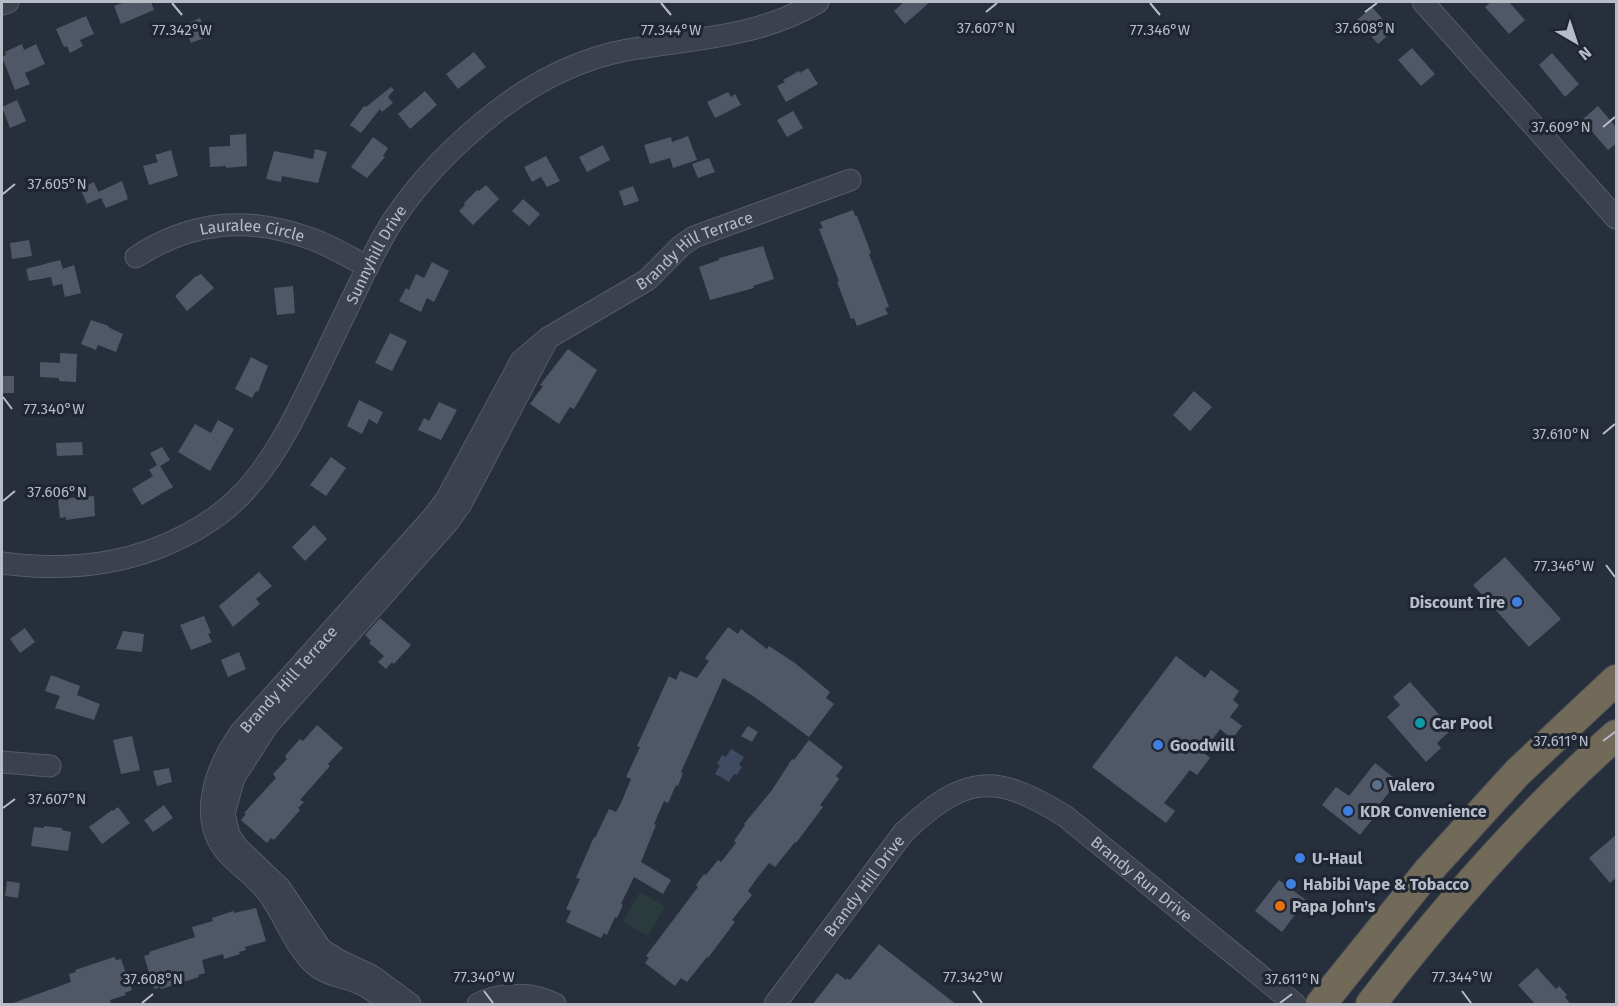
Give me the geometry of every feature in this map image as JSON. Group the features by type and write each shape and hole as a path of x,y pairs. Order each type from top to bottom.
{"highway":[{"path":"1321,1005 1429,870 1517,773 1617,680"},
{"path":"1371,1005 1450,906 1512,836 1617,735"}],"street":[{"path":"2,4 8,2"},
{"name":"Sunnyhill Drive","path":"2,563 54,567 82,566 113,561 167,544 199,528 239,497 272,456 295,417 368,267 393,222 420,183 436,165 490,116 540,82 588,60 626,51 750,31 777,22 818,2"},
{"path":"1427,3 1617,218"},
{"name":"Brandy Hill Terrace","path":"391,1005 361,984 324,971 306,955 266,890 220,844 212,829 212,795 228,751 240,733 434,516 446,500 521,361 548,338 647,280 682,245 694,237 850,180"},
{"name":"Lauralee Circle","path":"136,257 156,244 177,235 199,228 236,225 283,230 309,238 368,267"},
{"name":"Brandy Hill Terrace","path":"410,1005 372,976 321,949 280,888 238,848 229,835 224,813 226,799 234,778 267,726 448,522 461,504 548,338"},
{"path":"2,762 50,766"},
{"name":"Brandy Hill Drive","path":"775,1005 904,832 937,804 973,786"},
{"name":"Brandy Run Drive","path":"973,786 1014,789 1040,800 1065,816 1295,1005"},
{"path":"478,1005 485,1001 514,995 532,997 555,1005"}],"shaded area":[{"path":"640,892 665,906 648,936 623,922"}],"water":[{"path":"731,749 744,757 739,765 742,767 729,782 715,774 722,755 726,757"}],"building":[{"path":"125,2 151,2 154,10 121,24 114,6"},
{"path":"904,2 930,2 905,24 894,11"},
{"path":"1491,2 1509,2 1525,20 1509,34 1485,7"},
{"path":"1372,7 1393,31 1378,44 1357,20"},
{"path":"86,16 94,34 80,40 83,46 70,53 67,46 64,47 56,29"},
{"path":"200,18 207,37 191,43 184,25"},
{"path":"22,44 24,50 36,44 45,64 25,73 30,84 15,90 2,57 6,55 5,52"},
{"path":"1412,48 1435,74 1421,86 1398,60"},
{"path":"474,52 486,67 458,89 446,74"},
{"path":"1552,53 1579,84 1565,97 1539,65"},
{"path":"808,68 818,84 786,102 777,86 785,82 783,80"},
{"path":"391,87 394,90 388,97 393,103 382,112 380,109 361,133 350,125 364,106 366,107"},
{"path":"425,91 437,105 410,129 398,114"},
{"path":"728,92 731,97 735,94 741,105 715,118 707,102"},
{"path":"17,100 26,121 10,128 2,107"},
{"path":"1598,106 1617,128 1617,143 1608,150 1582,120"},
{"path":"793,111 803,128 787,137 777,120"},
{"path":"246,134 247,166 210,167 209,147 230,146 230,135"},
{"path":"688,136 697,160 673,168 670,158 650,164 644,145 671,137 672,142"},
{"path":"373,137 388,148 383,156 385,157 367,178 351,167"},
{"path":"603,145 610,160 587,172 579,157"},
{"path":"315,149 327,152 318,183 282,176 281,182 266,179 274,151 313,159"},
{"path":"171,150 178,176 149,185 143,166 158,162 155,155"},
{"path":"546,156 560,181 547,187 541,177 532,182 524,167"},
{"path":"709,158 715,172 698,178 692,164"},
{"path":"122,181 128,199 106,208 98,192"},
{"path":"94,182 101,198 87,204 80,188"},
{"path":"486,185 499,199 473,225 459,211 477,190 479,191"},
{"path":"633,186 639,201 624,206 619,191"},
{"path":"523,199 540,214 529,226 512,211"},
{"path":"853,210 871,253 869,254 889,307 885,308 888,314 857,326 854,318 851,319 819,229 823,228 820,222"},
{"path":"29,240 32,256 12,259 10,243"},
{"path":"763,246 774,279 753,286 754,288 710,300 699,267 719,260 719,258"},
{"path":"60,260 63,269 74,265 81,293 65,297 62,284 53,286 51,277 29,281 26,269"},
{"path":"432,262 449,271 434,302 427,298 421,312 399,301 406,288 409,290 416,274 424,278"},
{"path":"201,274 214,288 187,311 175,296"},
{"path":"293,286 295,313 277,315 274,288"},
{"path":"91,320 123,334 116,352 98,345 96,350 81,344"},
{"path":"390,333 407,341 392,371 375,363"},
{"path":"568,349 597,370 574,409 570,407 559,424 530,404 543,386 540,385"},
{"path":"60,353 77,354 76,382 40,377 40,362 60,363"},
{"path":"251,357 268,366 258,392 256,391 252,398 235,389"},
{"path":"2,376 14,376 14,393 2,393"},
{"path":"1194,391 1212,407 1190,431 1173,415"},
{"path":"359,400 383,412 377,424 369,419 362,434 347,426"},
{"path":"439,402 457,410 441,440 418,430 424,418 429,421"},
{"path":"218,420 234,429 210,471 178,452 195,424 211,433"},
{"path":"82,442 83,455 57,456 56,443"},
{"path":"162,447 170,460 160,466 173,487 142,505 132,489 153,476 149,470 157,465 150,453"},
{"path":"331,457 346,468 326,496 310,485"},
{"path":"94,496 95,516 66,520 66,517 60,518 58,499"},
{"path":"314,525 327,539 305,561 292,547"},
{"name":"Discount Tire","path":"1505,557 1561,619 1529,647 1473,585"},
{"path":"259,572 272,586 256,599 260,604 233,627 219,606"},
{"path":"204,616 212,642 191,650 180,625"},
{"path":"380,618 411,645 394,664 392,662 386,669 378,662 384,656 369,643 371,641 365,635"},
{"path":"728,627 738,634 741,629 767,649 769,646 795,663 830,692 826,698 834,704 809,737 753,696 723,678 681,772 683,773 678,786 676,785 668,803 664,801 641,862 671,880 663,894 634,877 617,918 615,917 607,935 604,933 601,938 566,922 571,911 566,909 580,879 576,878 609,809 616,812 621,803 631,779 626,777 640,747 637,746 669,676 676,680 680,671 697,678 709,661 705,658"},
{"path":"25,628 35,642 20,653 10,639"},
{"path":"123,631 144,634 142,652 116,649"},
{"path":"239,652 246,669 228,677 221,660"},
{"name":"Goodwill","path":"1176,656 1205,678 1211,670 1239,691 1233,700 1239,705 1230,717 1242,726 1232,739 1220,729 1203,752 1210,758 1197,775 1190,770 1164,803 1175,811 1166,823 1092,767"},
{"path":"51,675 80,686 77,695 100,704 94,720 55,708 60,696 45,691"},
{"name":"Car Pool","path":"1410,682 1452,729 1437,743 1441,748 1426,762 1387,717 1400,705 1393,697"},
{"path":"317,725 343,748 300,800 304,802 298,808 300,810 274,840 271,838 267,843 241,820 246,814 244,813 276,778 273,774 287,759 285,756"},
{"path":"748,726 758,732 752,742 741,736"},
{"path":"132,736 140,770 121,774 113,740"},
{"path":"809,740 843,767 836,776 839,779 820,805 823,807 796,843 775,867 769,863 755,881 748,891 752,895 732,920 735,922 708,958 687,982 681,978 675,986 645,963 649,958 646,956 698,887 696,885 704,874 706,875 718,860 721,862 736,843 734,841 744,824 772,790 792,759 794,760"},
{"path":"1375,763 1398,781 1372,814 1375,816 1360,835 1322,805 1336,787 1349,796"},
{"path":"169,768 172,782 157,786 153,771"},
{"path":"164,805 173,818 153,832 144,820"},
{"path":"118,807 130,823 102,844 89,827"},
{"path":"44,826 62,828 62,830 71,832 68,851 31,846 34,827 44,828"},
{"path":"1617,834 1617,877 1610,883 1589,858"},
{"name":"Papa John's","path":"1279,880 1306,900 1282,932 1255,911"},
{"path":"7,881 20,883 18,898 5,896"},
{"path":"256,908 266,941 245,947 246,950 239,952 240,954 224,959 223,954 202,960 205,973 198,975 199,977 161,989 160,987 154,989 144,956 150,954 149,952 195,937 192,927 213,921 212,918 233,911 234,913"},
{"path":"879,944 957,1005 812,1005 837,973 846,980 847,978 850,980"},
{"path":"114,957 116,960 121,959 132,990 125,993 126,995 110,1000 111,1005 14,1005 13,1003 71,982 69,974 76,972 75,970"},
{"path":"1537,968 1556,989 1559,986 1567,995 1565,997 1571,1005 1536,1005 1518,985"}],"place":[{"name":"Discount Tire","path":"1517,602"},
{"name":"Car Pool","path":"1420,723"},
{"name":"Goodwill","path":"1158,745"},
{"name":"Valero","path":"1377,785"},
{"name":"KDR Convenience","path":"1348,811"},
{"name":"U-Haul","path":"1300,858"},
{"name":"Habibi Vape & Tobacco","path":"1291,884"},
{"name":"Papa John's","path":"1280,906"}]}
